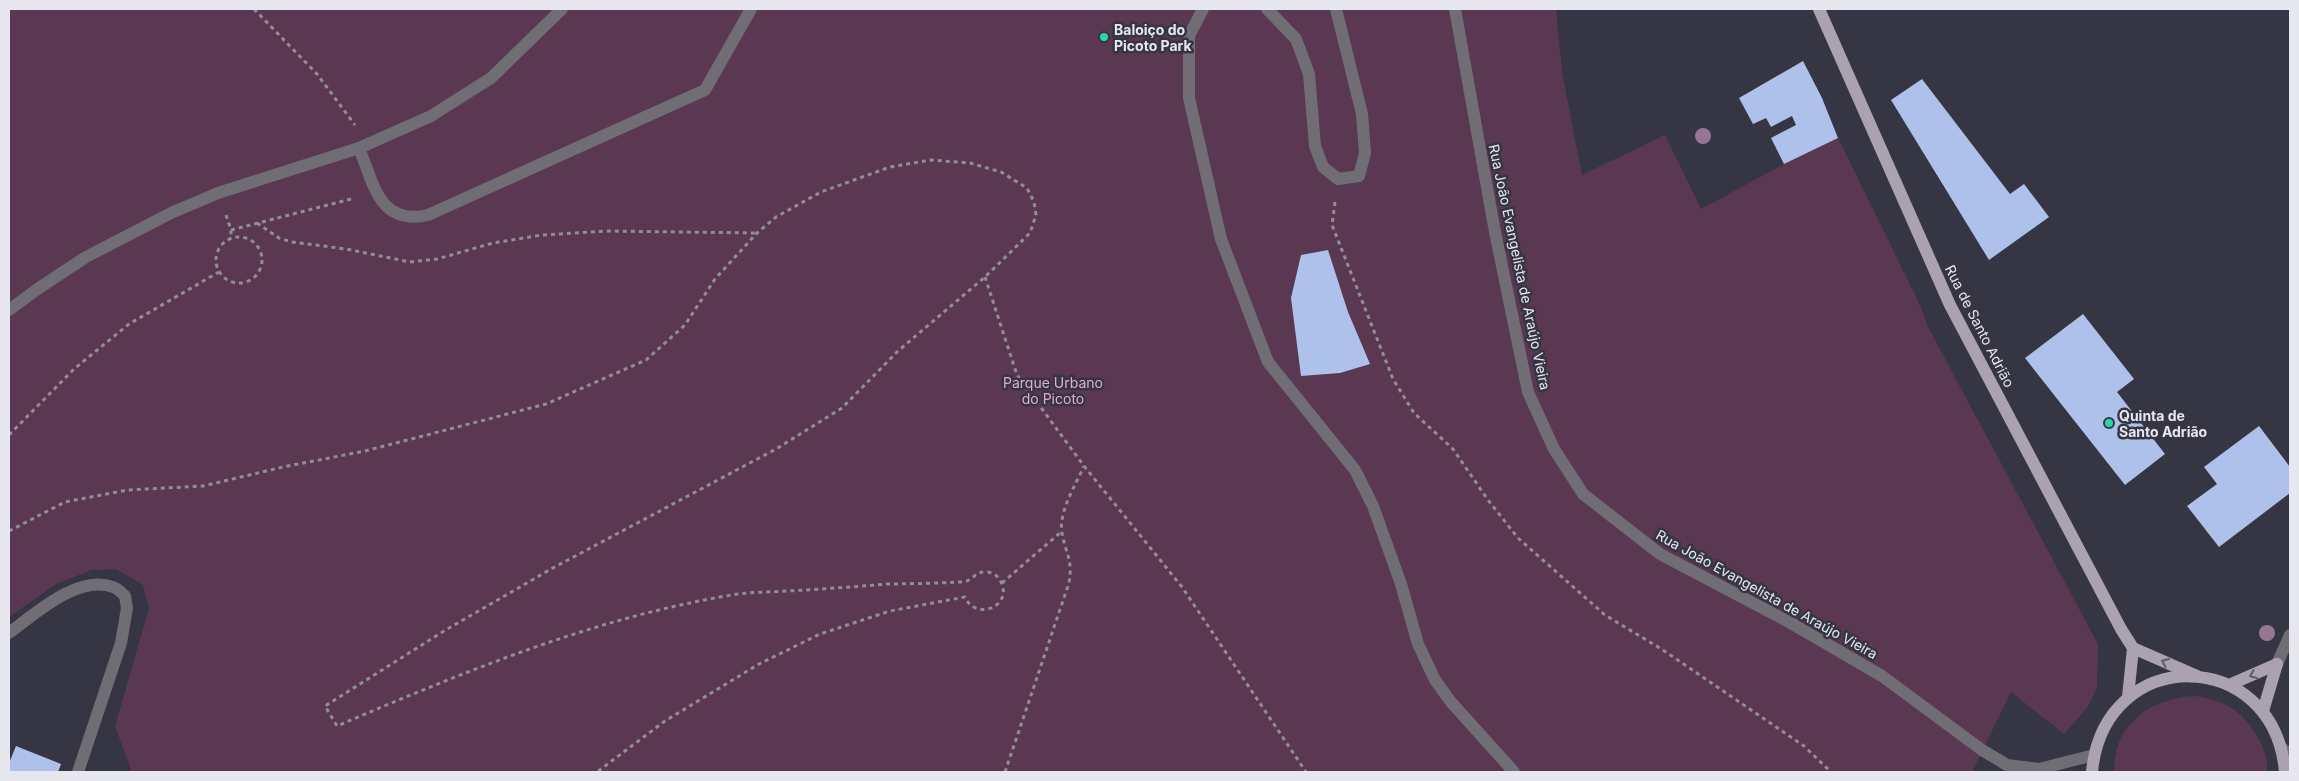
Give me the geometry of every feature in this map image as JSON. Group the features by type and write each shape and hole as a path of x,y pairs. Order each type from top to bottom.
{"main road":[{"name":"Rua de Santo Adrião","path":"1819,9 1950,305 2133,648"},
{"path":"2128,697 2133,648 2198,676 2229,685 2248,696 2263,711 2275,728 2286,752 2285,772"},
{"path":"2229,685 2277,664"},
{"path":"2263,711 2277,664"},
{"path":"2092,772 2098,738 2106,723 2128,697 2150,684 2173,677 2198,676"}],"street":[{"path":"9,310 86,258 170,213 218,193 359,148 432,116 491,78 562,9"},
{"path":"359,148 377,192 390,212 403,217 414,218 428,215 705,90 751,9"},
{"path":"1203,9 1189,36 1189,98 1221,240 1268,362 1355,470 1373,506 1401,584 1418,644 1435,680 1451,702 1514,772"},
{"path":"1267,9 1296,39 1309,74 1315,146 1323,167 1338,179 1360,176 1365,153 1362,114 1336,9"},
{"name":"Rua João Evangelista de Araújo Vieira","path":"1455,9 1495,232 1528,392 1554,449 1583,494 1660,554 1789,622 1882,676 1982,750 2007,765 2041,771 2094,756"},
{"path":"9,633 63,594 91,584 113,587 125,596 128,608 121,643 78,772"},
{"path":"2277,664 2290,635"}],"path":[{"path":"254,9 317,74 356,126"},
{"path":"9,531 65,502 128,490 203,486 365,451 546,404 646,360 685,325 715,280 757,234 776,217 821,192 890,167 931,160 970,163 1007,176 1027,188 1034,202 1036,215 1030,233 985,277 898,351 842,408 776,449 527,583 444,631 325,706 337,726 467,671 562,639 653,612 739,594 922,582 966,582 976,574 985,572 994,574 1002,583 1004,593 1000,602 994,608 984,610 976,608 967,602 965,597 890,611 820,634 759,664 665,721 597,772"},
{"path":"1338,179 1332,225 1393,379 1414,414 1454,449 1488,500 1518,538 1605,615 1663,650 1804,746 1831,772"},
{"path":"231,230 377,192"},
{"path":"257,224 279,238 292,242 346,249 410,262 437,258 494,243 542,235 607,231 757,234"},
{"path":"243,237 254,242 261,251 263,262 258,274 249,282 238,284 227,280 219,272 216,256 219,248 231,238 243,237"},
{"path":"9,435 74,369 129,324 219,272"},
{"path":"985,277 1017,375 1084,466 1182,587 1306,772"},
{"path":"1005,772 1069,583 1072,562 1061,532 1066,504 1084,466"},
{"path":"1002,583 1061,532"}],"green space":[{"name":"Parque Urbano do Picoto","path":"9,9 1556,9 1562,72 1582,175 1665,135 1701,209 1784,164 1838,138 1921,307 1928,327 2098,644 2097,688 2087,708 2064,734 2011,692 1972,772 132,772 115,726 149,608 143,585 116,569 92,570 56,584 9,617"},
{"path":"2195,696 2226,705 2248,723 2262,745 2267,760 2267,772 2114,772 2115,755 2120,740 2128,727 2138,717 2150,708 2164,702"}],"building":[{"path":"1803,61 1822,98 1838,138 1784,164 1771,138 1796,125 1792,116 1771,127 1766,118 1753,124 1739,98"},
{"path":"1922,79 2010,194 2024,184 2049,217 1989,260 1891,100"},
{"path":"1328,250 1348,312 1370,364 1340,373 1301,376 1291,298 1301,255"},
{"name":"Quinta de Santo Adrião","path":"2083,314 2134,379 2117,392 2165,454 2125,485 2025,358"},
{"path":"2259,426 2290,467 2290,493 2219,547 2187,506 2217,484 2204,467"},
{"path":"16,746 61,764 58,772 9,772 9,763"}],"place":[{"name":"Baloiço do Picoto Park","path":"1104,37"},
{"name":"Quinta de Santo Adrião","path":"2109,423"}]}
